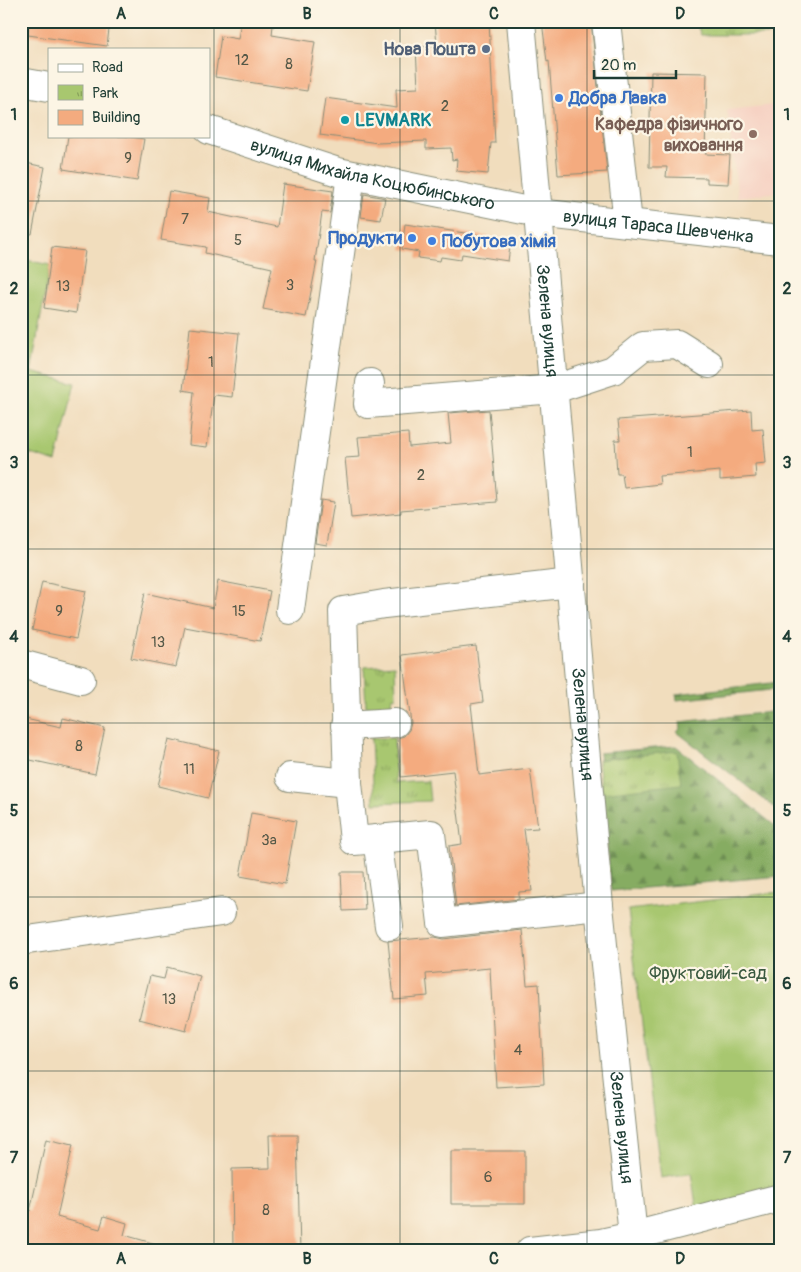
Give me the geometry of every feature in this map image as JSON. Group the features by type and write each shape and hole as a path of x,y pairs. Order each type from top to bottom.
{"street":[{"name":"Зелена вулиця","path":"522,21 599,906 633,1236"},
{"path":"606,21 628,223"},
{"path":"21,82 48,87"},
{"name":"вулиця Михайла Коцюбинського","path":"210,130 351,175 538,213"},
{"path":"290,610 351,175"},
{"name":"вулиця Тараса Шевченка","path":"538,213 780,240"},
{"path":"370,383 368,404 555,390 613,370 643,346 677,344 709,364"},
{"path":"572,583 384,604 343,612 348,783 354,841 431,834 442,924 599,906"},
{"path":"21,664 81,680"},
{"path":"346,726 395,723"},
{"path":"290,777 348,783"},
{"path":"377,839 388,926"},
{"path":"21,940 221,912"},
{"path":"530,1251 601,1243 780,1198"}],"shaded area":[{"name":"Кафедра фізичного виховання","path":"773,105 780,157 780,192 738,197 727,110"}],"green space":[{"path":"695,21 780,21 780,35 701,35"},
{"path":"21,259 50,265 31,372 75,383 56,462 21,451"},
{"path":"395,665 396,697 392,698 389,716 376,716 366,706 364,667"},
{"path":"780,682 780,689 677,700 676,694"},
{"path":"780,711 780,812 677,732 681,728 680,722"},
{"path":"371,738 394,738 396,783 428,781 430,801 374,803"},
{"path":"676,746 780,830 780,876 611,891 599,753"},
{"path":"677,751 681,784 602,793 598,760"},
{"name":"Фруктовий-сад","path":"780,892 780,1192 697,1211 691,1173 661,1178 628,910"}],"building":[{"path":"29,21 110,21 107,46 28,35"},
{"path":"241,21 273,25 272,35 315,42 307,91 215,77 221,36 238,39"},
{"path":"435,21 489,21 495,143 491,143 488,174 456,171 457,159 452,160 451,148 426,149 426,141 378,143 320,135 325,98 397,108 396,89 418,88 416,47 437,46"},
{"path":"542,21 591,21 607,172 558,175 549,61 547,62"},
{"path":"651,72 707,73 705,154 730,155 728,184 707,183 707,178 666,177 667,167 649,167"},
{"path":"68,138 144,139 137,181 63,169"},
{"path":"21,162 45,167 32,234 21,233"},
{"path":"283,184 333,191 330,213 322,212 315,261 317,261 306,317 263,309 272,268 205,253 206,247 161,240 169,191 210,198 208,212 277,227"},
{"path":"364,194 385,198 381,220 361,217"},
{"path":"405,224 511,240 508,261 462,254 461,260 441,257 440,261 418,258 419,252 402,249"},
{"path":"52,247 85,251 76,313 44,308"},
{"path":"190,328 239,333 232,397 214,395 207,447 189,445 194,392 183,390"},
{"path":"489,410 497,502 401,510 401,513 351,518 345,458 360,457 358,437 408,433 409,447 451,443 448,413"},
{"path":"751,410 752,430 763,429 766,463 755,464 756,477 720,480 720,471 659,476 660,484 624,488 622,474 617,474 615,440 620,440 618,420"},
{"path":"321,500 334,502 327,545 315,543"},
{"path":"218,581 270,591 260,641 185,627 176,667 131,658 145,593 213,608"},
{"path":"42,582 86,591 76,639 32,630"},
{"path":"476,646 483,702 471,704 479,775 530,769 538,828 524,829 532,891 519,892 519,899 456,906 449,846 462,844 453,771 401,777 397,738 404,736 409,730 411,723 402,655"},
{"path":"21,718 61,727 63,718 105,728 95,774 21,758"},
{"path":"169,739 219,751 208,798 158,786"},
{"path":"251,813 296,821 285,884 240,876"},
{"path":"341,872 363,872 365,910 343,911"},
{"path":"522,930 527,985 539,984 544,1084 496,1087 490,968 426,974 428,996 394,999 388,941 435,937 444,939"},
{"path":"167,967 200,976 186,1031 139,1019 150,976 164,979"},
{"path":"269,1135 297,1135 300,1251 233,1251 232,1169 270,1168"},
{"path":"46,1139 73,1145 57,1217 100,1229 104,1216 127,1223 124,1235 156,1244 155,1251 21,1251 21,1208 30,1211"},
{"path":"451,1151 525,1151 525,1204 451,1204"}],"place":[{"name":"Нова Пошта","path":"486,49"},
{"name":"Добра Лавка","path":"559,98"},
{"name":"LEVMARK","path":"345,120"},
{"name":"Кафедра фізичного виховання","path":"753,134"},
{"name":"Продукти","path":"412,238"},
{"name":"Побутова хімія","path":"432,241"}]}
